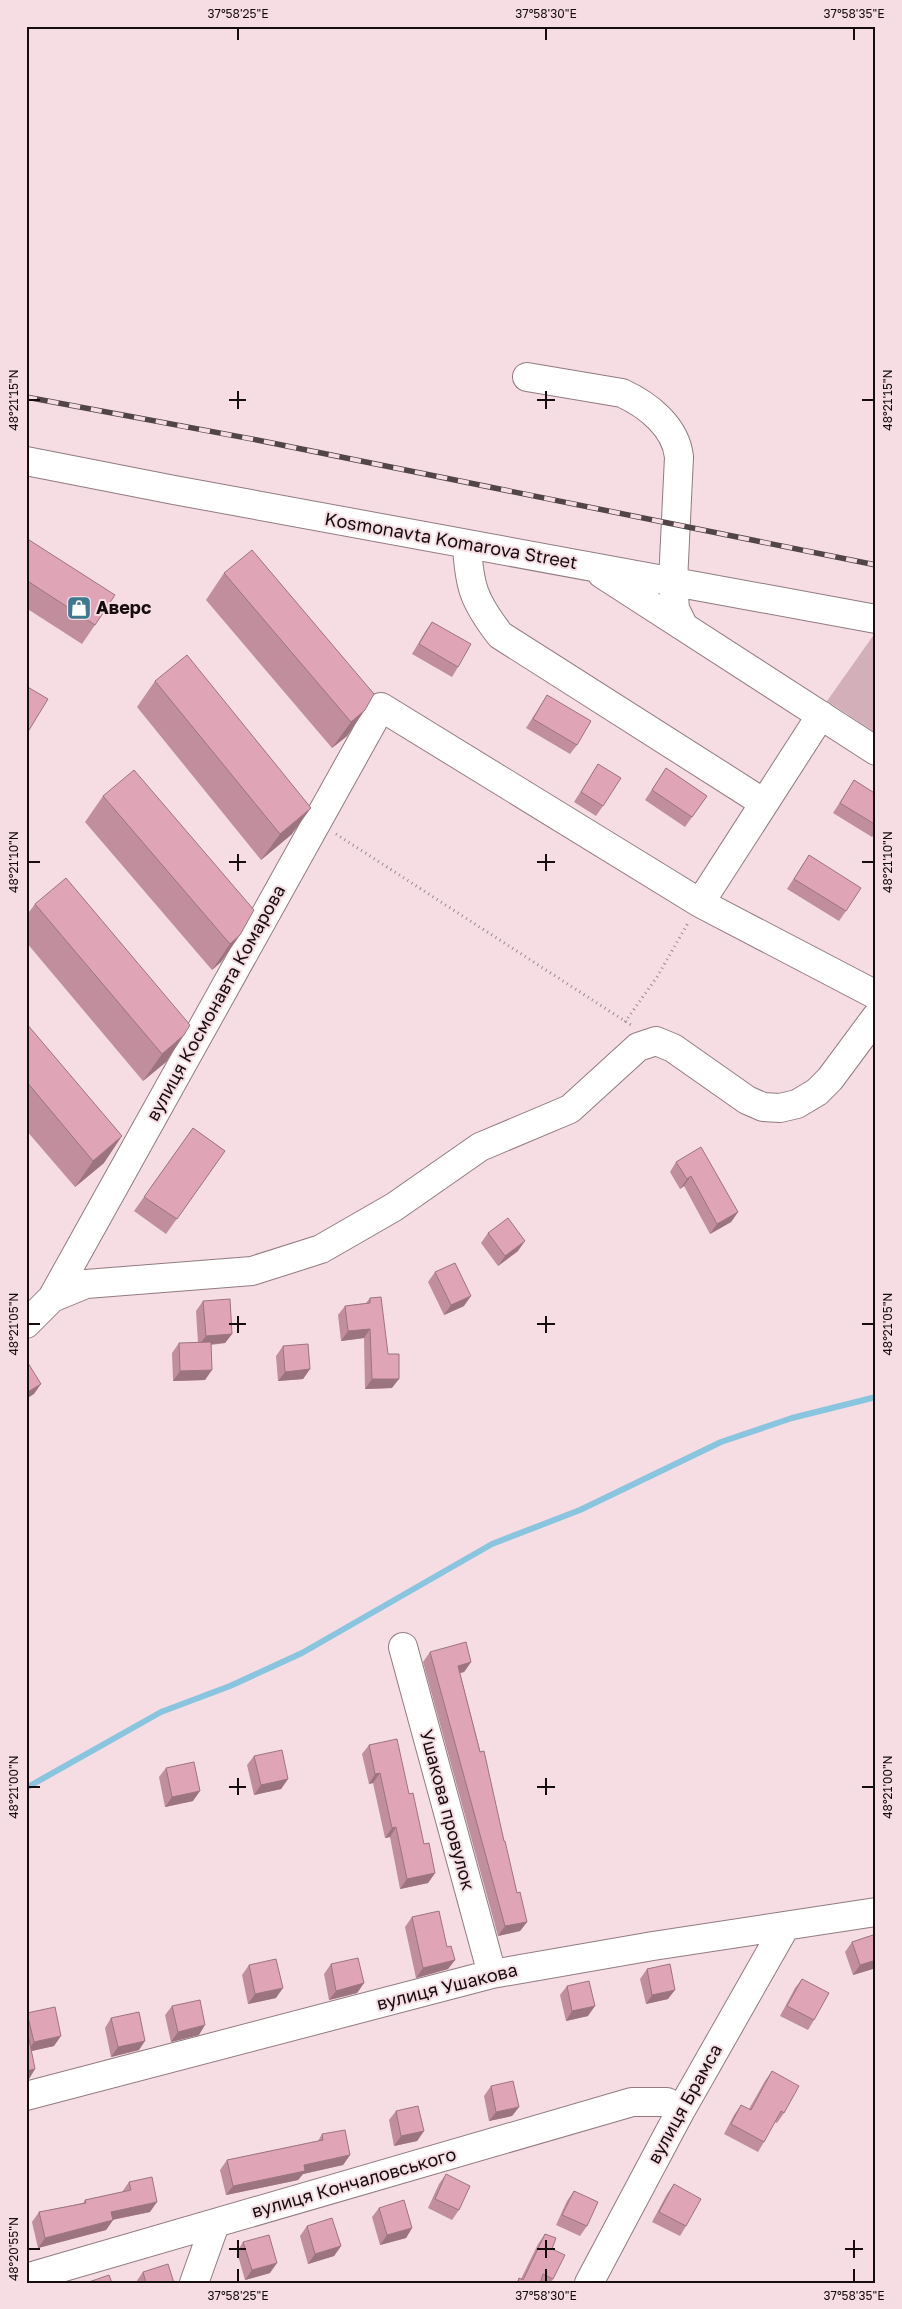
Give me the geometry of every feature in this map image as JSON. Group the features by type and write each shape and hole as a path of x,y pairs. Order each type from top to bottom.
{"street":[{"path":"527,377 622,393 634,399 670,428 678,443 679,457 673,582 675,609 683,625"},
{"name":"Kosmonavta Komarova Street","path":"26,461 876,619"},
{"path":"467,544 468,578 484,613 500,635 764,803"},
{"path":"590,566 876,751"},
{"name":"вулиця Космонавта Комарова","path":"26,1324 52,1298 381,707 700,903"},
{"path":"821,716 700,903 876,995"},
{"path":"647,1044 673,1048 747,1100 763,1107 780,1108 797,1104 817,1092 830,1078 876,1017"},
{"name":"вулиця Космонавта Комарова","path":"52,1298 86,1284 252,1271 321,1249 394,1207 480,1147 570,1109 647,1044"},
{"name":"Ушакова провулок","path":"403,1647 492,1974"},
{"name":"вулиця Ушакова","path":"26,2096 492,1974 653,1946 785,1928 876,1912"},
{"name":"вулиця Брамса","path":"588,2283 681,2110 785,1928"},
{"name":"вулиця Кончаловського","path":"26,2278 632,2102 667,2102 681,2110"},
{"path":"194,2283 215,2224"}],"path":[{"path":"333,832 625,1022 647,1044"},
{"path":"625,1022 657,977 700,903"}],"shaded area":[{"path":"873,636 876,638 876,733 827,701"}],"building":[{"path":"26,538 115,595 95,625 26,580"},
{"path":"252,550 374,694 365,710 351,722 224,573"},
{"path":"432,622 471,644 458,667 419,644"},
{"path":"187,655 311,808 280,834 155,681"},
{"path":"26,686 48,699 26,735"},
{"path":"547,695 591,721 577,745 533,719"},
{"path":"598,764 621,778 603,806 581,792"},
{"path":"666,768 707,796 692,817 652,790"},
{"path":"134,770 254,910 240,935 230,944 103,796"},
{"path":"854,780 876,794 876,825 840,803"},
{"path":"809,855 861,888 846,911 794,879"},
{"path":"66,878 190,1025 184,1035 162,1054 35,904"},
{"path":"26,1023 122,1136 93,1161 26,1081"},
{"path":"193,1128 225,1151 177,1219 144,1197"},
{"path":"701,1147 738,1212 717,1224 691,1176 687,1179 676,1162"},
{"path":"508,1218 525,1241 505,1256 488,1233"},
{"path":"455,1263 471,1296 451,1305 435,1272"},
{"path":"381,1297 388,1354 399,1354 399,1379 372,1379 370,1329 348,1331 345,1306 370,1303 370,1298"},
{"path":"230,1299 232,1334 206,1336 203,1301"},
{"path":"211,1342 212,1370 180,1371 179,1343"},
{"path":"308,1344 310,1369 285,1372 283,1346"},
{"path":"28,1363 41,1384 26,1393 26,1364"},
{"path":"466,1642 471,1662 458,1666 480,1752 484,1751 517,1893 520,1892 527,1922 505,1926 430,1652"},
{"path":"397,1739 409,1794 413,1793 424,1844 429,1843 435,1873 407,1879 396,1827 392,1828 380,1773 375,1774 369,1745"},
{"path":"282,1750 288,1779 261,1785 254,1756"},
{"path":"194,1762 200,1791 172,1797 166,1768"},
{"path":"439,1911 447,1947 451,1946 455,1960 423,1968 412,1917"},
{"path":"876,1934 876,1960 860,1965 852,1942"},
{"path":"358,1958 364,1983 336,1991 331,1964"},
{"path":"276,1959 283,1988 255,1994 249,1965"},
{"path":"670,1964 675,1990 652,1995 647,1969"},
{"path":"802,1979 829,1993 814,2020 787,2006"},
{"path":"589,1981 595,2006 572,2011 567,1986"},
{"path":"200,2000 205,2025 178,2032 172,2006"},
{"path":"55,2007 61,2036 34,2042 27,2013"},
{"path":"139,2012 145,2041 118,2047 111,2018"},
{"path":"29,2039 35,2069 26,2071 26,2040"},
{"path":"772,2071 799,2086 784,2113 781,2111 764,2142 731,2124 741,2105 751,2110"},
{"path":"513,2081 519,2107 496,2112 491,2086"},
{"path":"418,2106 424,2131 401,2136 396,2111"},
{"path":"345,2130 350,2155 304,2165 305,2171 233,2186 227,2160 323,2140 322,2134"},
{"path":"446,2174 470,2186 459,2210 435,2199"},
{"path":"152,2177 157,2202 111,2212 113,2220 45,2238 39,2212 86,2203 85,2200 131,2190 129,2182"},
{"path":"674,2184 701,2199 686,2226 659,2212"},
{"path":"574,2191 598,2202 587,2226 562,2215"},
{"path":"404,2200 412,2228 387,2235 379,2208"},
{"path":"332,2218 341,2246 315,2254 307,2226"},
{"path":"545,2234 556,2238 552,2249 565,2255 553,2279 543,2274 540,2283 518,2283 519,2278 523,2280"},
{"path":"269,2235 277,2263 252,2270 243,2242"},
{"path":"168,2264 174,2283 146,2283 143,2272"},
{"path":"109,2275 112,2283 86,2283"}],"waterway":[{"path":"26,1788 161,1712 230,1686 302,1653 492,1544 580,1510 721,1442 792,1418 876,1397"}],"railway":[{"path":"26,397 257,440 876,565"}],"place":[{"name":"Аверс","path":"79,608"}]}
